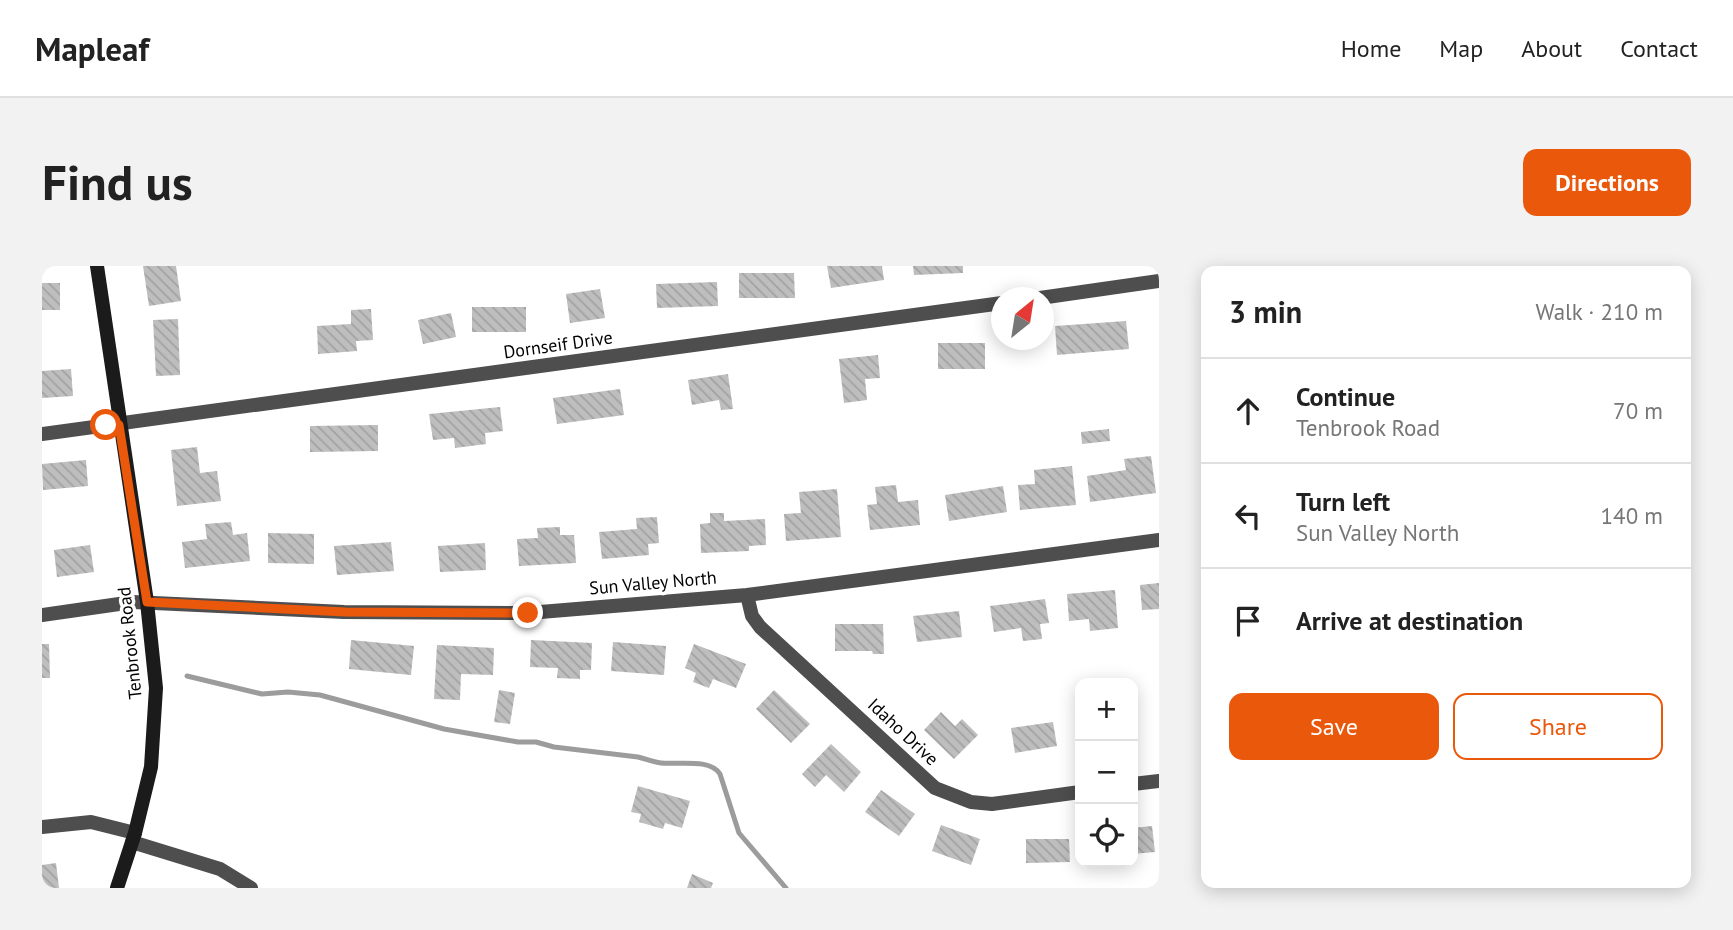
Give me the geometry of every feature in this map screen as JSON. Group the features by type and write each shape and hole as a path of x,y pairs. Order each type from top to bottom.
{"street":[{"name":"Tenbrook Road","path":"97,266 155,669 156,707 151,767 134,837 117,888"},
{"path":"1054,296 1159,281"},
{"name":"Dornseif Drive","path":"42,434 991,305"},
{"name":"Sun Valley North","path":"42,615 147,602 345,612 515,613 747,595 1159,540"},
{"name":"Idaho Drive","path":"747,595 752,616 760,627 935,788 971,802 992,804 1075,793"},
{"path":"1138,783 1159,781"},
{"path":"42,827 91,822 220,869 251,888"}],"building":[{"path":"143,266 176,266 181,301 149,306"},
{"path":"827,266 882,266 884,280 831,288"},
{"path":"913,266 963,266 963,273 914,275"},
{"path":"739,273 794,273 795,298 739,298"},
{"path":"717,282 718,306 657,308 656,284"},
{"path":"42,283 60,283 60,310 42,310"},
{"path":"600,289 605,318 570,323 566,294"},
{"path":"472,307 526,307 526,332 472,332"},
{"path":"371,309 373,340 356,341 357,351 318,354 317,326 351,324 351,310"},
{"path":"451,313 456,337 423,344 418,320"},
{"path":"178,319 180,375 156,376 153,320"},
{"path":"1126,321 1129,349 1057,355 1055,326"},
{"path":"938,343 985,343 985,369 938,369"},
{"path":"878,355 880,378 865,379 867,400 844,403 839,359"},
{"path":"71,369 73,396 42,398 42,371"},
{"path":"728,374 733,409 721,410 719,400 692,405 688,380"},
{"path":"620,389 624,415 557,424 553,398"},
{"path":"500,407 503,431 485,433 486,444 455,448 454,438 433,440 429,414"},
{"path":"378,425 378,451 310,452 310,426"},
{"path":"1109,429 1110,441 1082,444 1081,432"},
{"path":"197,447 200,473 217,471 221,501 177,506 171,450"},
{"path":"1151,456 1156,493 1090,502 1087,476 1126,470 1124,459"},
{"path":"86,460 88,486 43,490 42,464"},
{"path":"1072,466 1076,505 1020,510 1018,485 1035,484 1034,470"},
{"path":"896,485 898,502 918,500 920,525 870,530 867,505 877,504 875,487"},
{"path":"1003,486 1007,512 949,521 945,495"},
{"path":"837,489 841,537 786,541 784,514 801,513 799,492"},
{"path":"710,513 724,513 724,521 765,519 766,545 749,546 749,551 701,553 700,524 710,523"},
{"path":"657,517 659,543 648,544 649,555 602,559 599,532 637,529 636,518"},
{"path":"231,522 233,535 247,533 250,561 185,568 182,542 207,539 205,524"},
{"path":"560,527 560,535 574,535 576,563 519,566 517,539 538,538 537,528"},
{"path":"268,533 314,534 314,564 268,563"},
{"path":"391,542 394,571 337,575 334,546"},
{"path":"485,543 486,570 440,572 438,546"},
{"path":"90,545 94,572 57,577 54,550"},
{"path":"1159,583 1159,609 1142,610 1140,585"},
{"path":"1115,590 1118,628 1090,631 1089,619 1069,621 1067,594"},
{"path":"1045,599 1049,623 1040,624 1042,639 1023,641 1021,628 994,632 990,606"},
{"path":"959,611 962,637 917,642 913,616"},
{"path":"835,624 883,624 884,654 873,654 872,651 835,651"},
{"path":"351,640 414,646 411,675 349,669"},
{"path":"531,640 592,643 591,670 580,670 580,679 557,678 558,668 530,667"},
{"path":"613,642 666,646 664,675 611,671"},
{"path":"42,644 49,644 50,678 42,678"},
{"path":"694,644 746,664 736,688 713,679 709,688 693,682 696,673 685,668"},
{"path":"437,645 494,648 493,675 461,674 460,700 434,699"},
{"path":"499,690 515,693 510,724 494,722"},
{"path":"774,690 810,724 791,743 756,709"},
{"path":"941,712 955,726 962,719 978,735 954,759 924,730"},
{"path":"1053,722 1057,746 1015,753 1011,728"},
{"path":"831,744 861,772 844,792 826,775 815,787 802,774"},
{"path":"638,786 690,801 682,828 665,823 663,829 639,822 641,814 631,812"},
{"path":"881,790 915,814 899,836 865,812"},
{"path":"941,825 980,839 971,865 932,851"},
{"path":"1152,826 1155,852 1138,854 1138,827"},
{"path":"1026,839 1069,839 1070,862 1026,863"},
{"path":"56,863 59,888 42,888 42,865"},
{"path":"692,874 713,883 711,888 687,888"}],"waterway":[{"path":"187,676 262,694 288,692 320,695 444,729 518,742 536,742 554,747 638,757 661,763 709,766 720,774 739,833 786,888"}],"route":[{"path":"106,425 119,425 147,602 345,612 528,613"}]}
